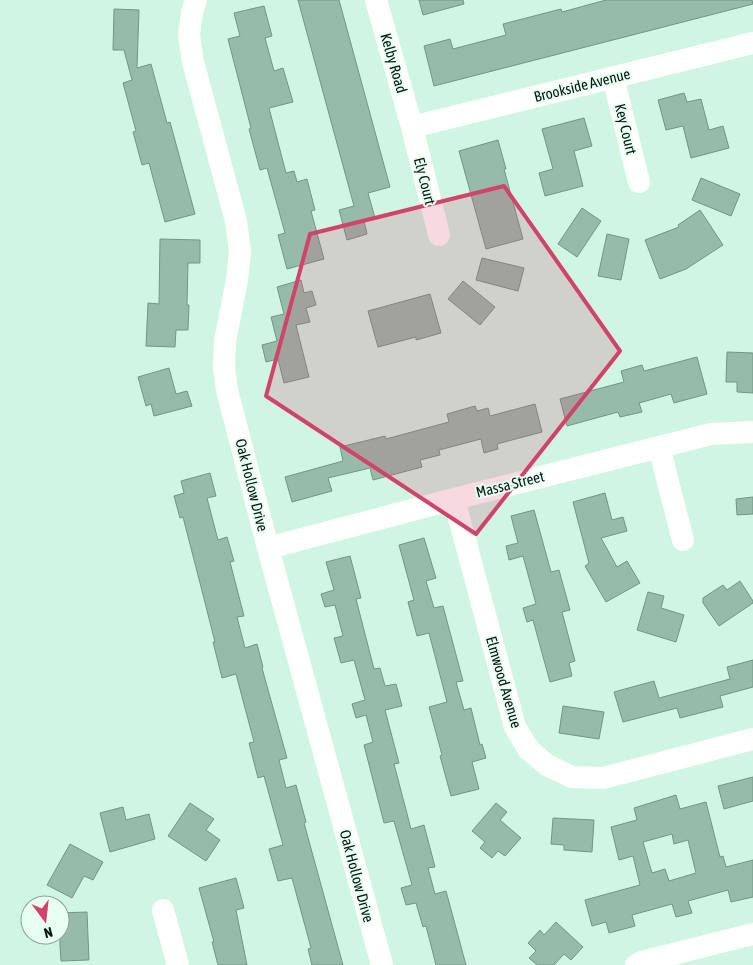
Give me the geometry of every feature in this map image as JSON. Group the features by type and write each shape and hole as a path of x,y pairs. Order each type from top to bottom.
{"street":[{"name":"Oak Hollow Drive","path":"196,0 189,34 193,62 236,221 240,252 237,280 225,341 224,368 227,390 268,548 382,965"},
{"name":"Kelby Road","path":"376,0 412,127"},
{"name":"Brookside Avenue","path":"412,127 753,43"},
{"name":"Key Court","path":"613,77 639,182"},
{"name":"Ely Court","path":"412,127 439,235"},
{"name":"Massa Street","path":"268,548 711,434 753,432"},
{"path":"659,447 683,540"},
{"name":"Elmwood Avenue","path":"454,499 515,727 529,750 547,765 572,777 603,778 753,739"},
{"path":"163,910 178,965"},
{"path":"636,965 753,934"}],"highlighted area":[{"path":"504,186 620,351 476,534 266,396 310,234"}],"building":[{"path":"298,0 339,0 390,187 368,193 375,218 364,221 367,234 347,240 339,210 354,206"},
{"path":"419,0 463,0 464,4 423,15"},
{"path":"606,0 752,0 753,4 434,86 424,46 450,39 453,49 506,35 503,24 561,9 562,12"},
{"path":"264,6 272,36 265,38 274,71 283,68 293,102 269,108 286,173 294,171 297,182 307,179 315,210 311,211 324,259 287,269 278,235 285,233 267,168 260,170 228,39 240,36 234,13"},
{"path":"114,9 139,10 137,68 151,64 167,123 170,122 195,214 165,222 149,163 142,165 133,132 136,131 123,83 132,80 124,50 113,50"},
{"path":"684,93 687,102 701,99 709,130 723,126 729,148 691,158 683,126 666,130 658,100"},
{"path":"584,118 592,146 574,151 583,186 545,196 539,173 553,169 542,129"},
{"path":"498,140 523,239 486,249 459,151"},
{"path":"701,178 740,194 731,216 692,200"},
{"path":"582,208 601,221 577,257 558,244"},
{"path":"700,210 723,245 686,269 660,279 645,240 679,227 678,225"},
{"path":"607,234 629,239 621,280 598,276"},
{"path":"160,239 200,240 200,263 188,263 188,330 176,330 175,347 146,346 148,303 159,304"},
{"path":"482,258 524,268 518,291 476,280"},
{"path":"301,280 304,293 312,291 316,305 306,308 310,322 296,325 309,377 284,383 278,359 266,362 262,345 277,341 271,317 284,314 277,287"},
{"path":"463,281 495,307 480,325 448,299"},
{"path":"430,294 441,333 416,340 416,337 378,347 368,311"},
{"path":"727,352 753,353 753,393 737,392 737,382 726,382"},
{"path":"697,357 707,394 674,403 671,394 639,403 642,412 620,417 618,412 567,426 560,399 624,382 621,371 642,365 644,371"},
{"path":"169,368 176,394 187,391 192,406 154,416 151,404 146,406 138,377"},
{"path":"535,404 542,432 497,444 498,449 484,453 481,439 439,450 440,455 420,460 422,467 373,480 370,468 328,478 332,491 292,502 285,477 343,461 340,447 385,436 386,439 449,422 447,414 475,406 477,411 488,408 490,416"},
{"path":"210,473 216,496 207,498 218,540 227,537 234,561 230,562 244,616 237,617 245,648 257,644 287,758 279,760 286,788 296,785 306,822 304,823 343,965 312,965 308,949 311,948 292,878 278,881 269,849 283,845 264,776 258,778 249,743 254,742 236,674 222,678 213,642 215,642 183,517 180,518 174,496 184,493 181,481"},
{"path":"605,493 612,520 623,517 627,531 601,538 617,567 627,561 640,583 606,602 585,566 589,563 573,502"},
{"path":"753,497 753,514 737,515 736,499"},
{"path":"534,510 551,572 559,570 570,610 562,612 575,661 569,663 572,676 550,682 533,620 527,622 523,608 536,604 523,556 509,560 506,546 518,543 511,516"},
{"path":"424,538 436,578 426,581 434,608 443,606 463,681 456,682 464,710 471,708 480,745 482,744 486,758 472,762 479,789 451,796 429,707 447,702 429,633 417,636 408,602 414,600 399,545"},
{"path":"350,556 361,598 356,599 374,669 380,668 385,686 396,684 402,706 385,710 399,763 394,764 411,829 424,825 435,867 428,868 435,894 446,891 466,965 436,965 426,926 423,927 416,903 406,905 401,888 412,885 394,821 384,823 364,745 373,742 366,715 356,718 352,704 365,700 354,660 341,663 334,638 343,636 335,605 325,607 321,594 334,590 326,562"},
{"path":"740,581 753,603 719,626 703,603 703,598 723,585 727,590"},
{"path":"648,592 664,596 661,608 684,615 676,642 637,630"},
{"path":"753,660 753,687 720,696 723,707 680,718 677,708 623,722 614,692 654,681 659,698 730,679 727,667"},
{"path":"563,706 604,712 599,739 559,733"},
{"path":"753,777 753,801 724,809 718,786"},
{"path":"676,795 680,809 706,802 720,857 723,856 726,867 753,860 753,897 731,902 728,890 688,901 692,913 676,917 672,904 632,915 635,926 609,933 606,922 592,926 585,900 640,885 633,856 619,860 611,827 637,820 634,808","holes":["672,834 674,844 688,840 696,873 669,881 665,869 652,873 643,842"]},
{"path":"190,803 214,819 206,830 220,840 206,861 168,836"},
{"path":"496,803 507,812 500,820 521,838 505,856 498,851 492,858 480,848 485,842 472,831"},
{"path":"123,807 126,820 149,814 155,839 110,852 100,813"},
{"path":"553,818 594,820 592,852 564,850 564,845 551,844"},
{"path":"70,844 103,862 93,880 84,876 72,898 70,895 66,895 47,885"},
{"path":"236,878 244,908 236,910 247,965 218,965 212,942 214,942 199,888"},
{"path":"87,912 89,960 61,961 60,945 70,945 70,913"},
{"path":"556,922 583,947 571,960 564,954 554,965 537,965 529,958 536,951 528,943 540,930 544,935"}]}
